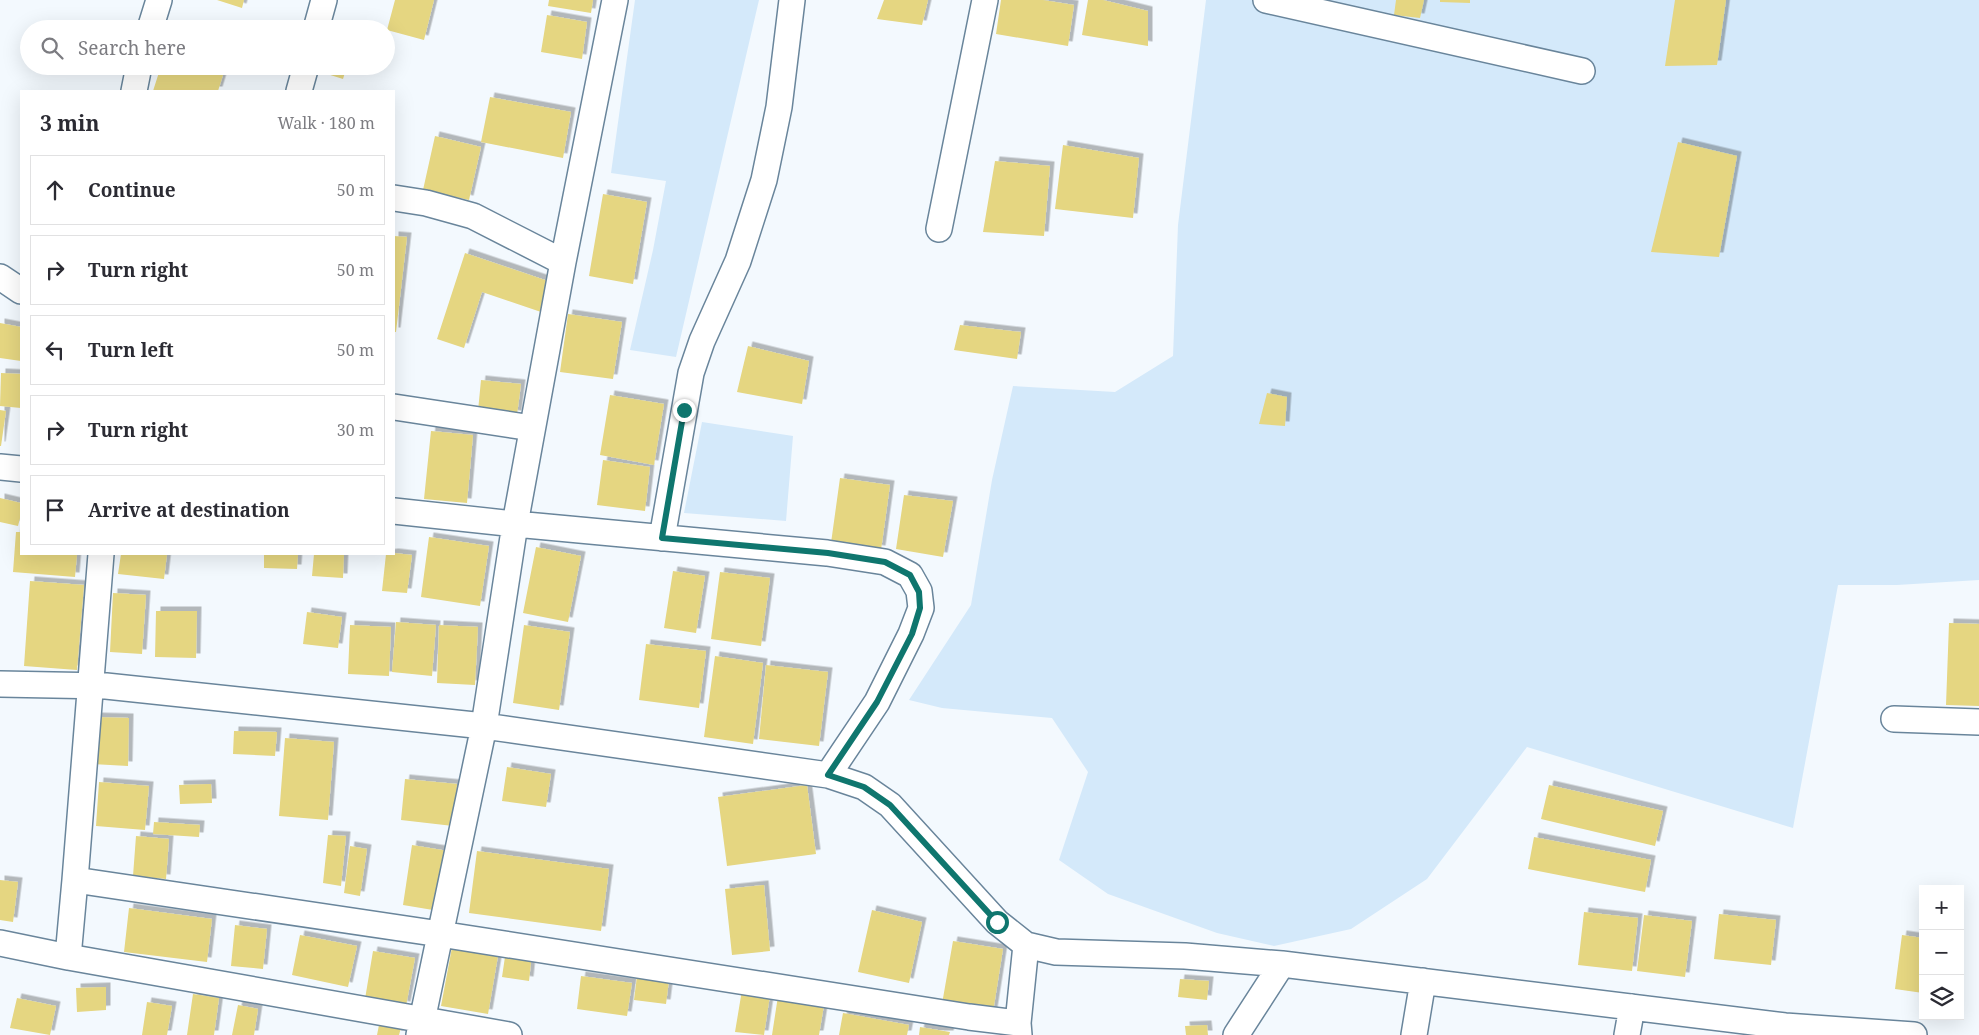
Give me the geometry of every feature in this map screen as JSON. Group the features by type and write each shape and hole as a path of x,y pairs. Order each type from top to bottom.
{"street":[{"path":"152,20 158,0"},
{"path":"318,20 324,0"},
{"path":"421,1028 484,726 515,524 532,428 615,0"},
{"path":"662,538 691,373 702,341 738,261 764,180 780,107 792,0"},
{"path":"939,229 985,0"},
{"path":"1266,0 1582,71"},
{"path":"134,90 137,75"},
{"path":"299,90 303,75"},
{"path":"395,198 426,203 473,216 563,262"},
{"path":"0,277 20,290"},
{"path":"395,407 532,428"},
{"path":"0,467 20,469"},
{"path":"395,511 828,553 885,562 910,575 919,592 920,608 912,634 877,702 828,775"},
{"path":"68,957 100,555"},
{"path":"0,684 106,686 484,726 828,775 864,787 890,805 997,922 1026,945 1056,952 1185,956 1282,964 1632,1007 1784,1031 1914,1035"},
{"path":"1894,719 1979,722"},
{"path":"74,880 440,934 969,1017 1018,1029 1026,945"},
{"path":"0,943 421,1028 510,1035"},
{"path":"1236,1035 1282,964"},
{"path":"1414,1035 1423,981"},
{"path":"1627,1035 1632,1007"}],"shaded area":[{"path":"635,0 759,0 676,357 630,350 653,250 666,181 611,173"},
{"path":"1206,0 1979,0 1979,580 1897,585 1838,585 1793,828 1527,747 1427,879 1351,929 1274,946 1217,933 1108,894 1059,860 1088,772 1052,718 942,708 909,700 971,605 992,480 1013,386 1115,392 1173,356 1178,225"},
{"path":"702,422 793,436 786,521 684,513"}],"building":[{"path":"217,0 244,0 242,8"},
{"path":"395,0 434,0 424,40 395,32 395,20 390,20"},
{"path":"549,0 593,0 591,13 548,6"},
{"path":"884,0 928,0 922,25 877,19"},
{"path":"1001,0 1043,0 1074,5 1068,46 996,34"},
{"path":"1088,0 1103,0 1148,11 1148,46 1082,35"},
{"path":"1396,0 1424,0 1420,18 1394,15"},
{"path":"1440,0 1470,0 1470,3 1440,2"},
{"path":"1675,0 1726,0 1717,65 1665,66"},
{"path":"547,15 587,22 582,59 541,52"},
{"path":"158,75 223,75 218,90 153,90"},
{"path":"330,75 344,75 343,79"},
{"path":"490,97 571,112 563,158 481,142"},
{"path":"435,136 481,147 469,200 423,190"},
{"path":"1678,142 1737,156 1719,257 1651,252"},
{"path":"1063,145 1139,158 1133,218 1055,209"},
{"path":"995,161 1050,166 1044,236 983,232"},
{"path":"603,194 647,202 633,284 589,276"},
{"path":"395,236 407,237 395,332"},
{"path":"465,253 551,282 541,312 482,292 464,348 437,339"},
{"path":"568,314 622,322 613,379 560,372"},
{"path":"0,323 20,327 20,361 0,358"},
{"path":"960,325 1021,332 1017,359 954,350"},
{"path":"748,346 809,361 802,404 737,392"},
{"path":"1,373 20,374 20,408 0,406"},
{"path":"481,380 521,384 517,415 478,411"},
{"path":"1267,393 1287,397 1285,426 1259,424"},
{"path":"610,395 664,404 654,465 600,455"},
{"path":"0,410 6,411 1,446 0,446"},
{"path":"431,431 473,435 467,503 424,499"},
{"path":"603,460 650,467 645,511 597,505"},
{"path":"840,478 890,485 881,550 831,543"},
{"path":"904,495 953,501 943,557 896,549"},
{"path":"0,498 20,503 18,526 0,522"},
{"path":"16,532 20,532 20,555 77,555 75,577 13,572"},
{"path":"429,537 489,546 480,606 421,597"},
{"path":"536,547 581,556 568,622 523,613"},
{"path":"395,553 412,555 407,593 382,591 386,555 395,555"},
{"path":"121,555 167,555 164,579 118,574"},
{"path":"264,555 298,555 297,569 264,568"},
{"path":"314,555 344,555 343,578 312,576"},
{"path":"673,571 705,576 696,633 664,628"},
{"path":"720,572 770,578 761,646 711,639"},
{"path":"30,581 84,585 77,670 24,666"},
{"path":"113,593 146,595 142,654 110,652"},
{"path":"156,611 197,611 196,658 155,657"},
{"path":"307,612 342,617 338,648 303,644"},
{"path":"396,622 436,625 432,676 392,672"},
{"path":"1949,623 1979,624 1979,706 1946,705"},
{"path":"350,625 391,627 389,676 348,674"},
{"path":"439,625 478,627 475,685 437,683"},
{"path":"524,625 570,632 559,710 513,703"},
{"path":"646,644 706,651 699,708 639,700"},
{"path":"715,656 763,663 753,744 704,737"},
{"path":"766,665 828,672 819,746 759,739"},
{"path":"94,717 129,718 128,766 92,764"},
{"path":"234,731 277,732 275,756 233,754"},
{"path":"285,738 334,742 328,820 279,816"},
{"path":"507,767 551,774 546,807 502,801"},
{"path":"405,779 457,784 453,826 401,820"},
{"path":"99,782 149,786 145,830 96,826"},
{"path":"211,784 212,803 180,804 179,785"},
{"path":"807,785 816,854 727,866 718,797"},
{"path":"1549,785 1663,811 1655,846 1541,819"},
{"path":"154,822 200,825 199,837 153,834"},
{"path":"328,835 346,836 341,886 323,883"},
{"path":"136,836 169,839 166,879 133,876"},
{"path":"1534,837 1651,860 1645,892 1528,869"},
{"path":"412,845 448,851 439,911 403,905"},
{"path":"350,846 367,849 360,896 344,893"},
{"path":"477,851 609,869 601,931 469,913"},
{"path":"0,880 18,882 13,922 0,920"},
{"path":"764,885 770,951 732,955 725,889"},
{"path":"129,908 212,919 207,962 124,952"},
{"path":"872,910 922,922 909,983 858,972"},
{"path":"1584,912 1638,918 1632,971 1578,965"},
{"path":"1719,914 1776,920 1771,965 1714,959"},
{"path":"1644,915 1692,921 1685,977 1637,971"},
{"path":"235,925 267,929 263,969 231,966"},
{"path":"300,935 357,946 348,987 292,975"},
{"path":"1902,935 1919,937 1919,992 1895,989"},
{"path":"953,941 1003,949 993,1012 942,1004"},
{"path":"453,942 499,950 488,1014 441,1006"},
{"path":"506,950 532,953 529,981 502,977"},
{"path":"373,951 415,958 406,1006 365,999"},
{"path":"581,976 632,983 627,1016 577,1009"},
{"path":"637,976 669,980 666,1004 634,1000"},
{"path":"1180,979 1209,981 1207,1000 1178,997"},
{"path":"106,987 106,1010 77,1012 76,988"},
{"path":"742,990 770,995 764,1035 735,1032"},
{"path":"193,994 219,998 214,1035 187,1035"},
{"path":"778,996 824,1005 819,1035 772,1035"},
{"path":"17,998 56,1006 50,1035 10,1028"},
{"path":"147,1002 172,1006 167,1035 142,1035"},
{"path":"238,1005 258,1009 254,1035 232,1035"},
{"path":"843,1013 909,1025 907,1035 839,1035"},
{"path":"380,1020 402,1024 399,1035 377,1035"},
{"path":"1207,1025 1208,1035 1186,1035 1185,1026"},
{"path":"920,1027 950,1032 949,1035 919,1035"}],"route":[{"path":"684,410 662,538 828,553 885,562 910,575 919,592 920,608 912,634 877,702 828,775 864,787 890,805 997,922"}]}
